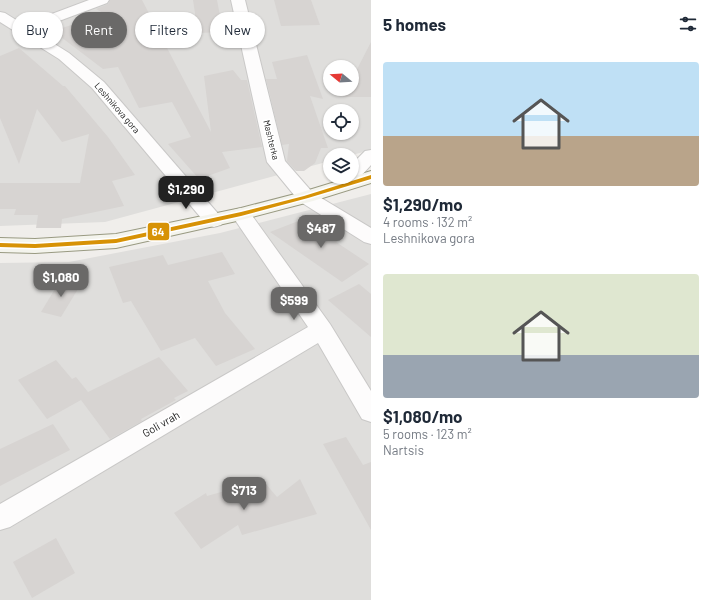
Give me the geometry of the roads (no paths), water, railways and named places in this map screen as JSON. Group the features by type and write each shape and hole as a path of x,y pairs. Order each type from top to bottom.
{"main road":[{"path":"359,178 371,177"},
{"path":"0,245 35,246 116,241 241,214 306,197 336,184"}],"street":[{"path":"63,15 102,0"},
{"name":"Mashterka","path":"238,0 276,162 306,197 371,237"},
{"name":"Leshnikova gora","path":"0,16 12,24"},
{"name":"Leshnikova gora","path":"51,48 64,56 98,85 214,221"},
{"path":"359,167 371,155"},
{"path":"241,214 322,330 371,412"},
{"name":"Goli vrah","path":"0,518 322,330"}]}
